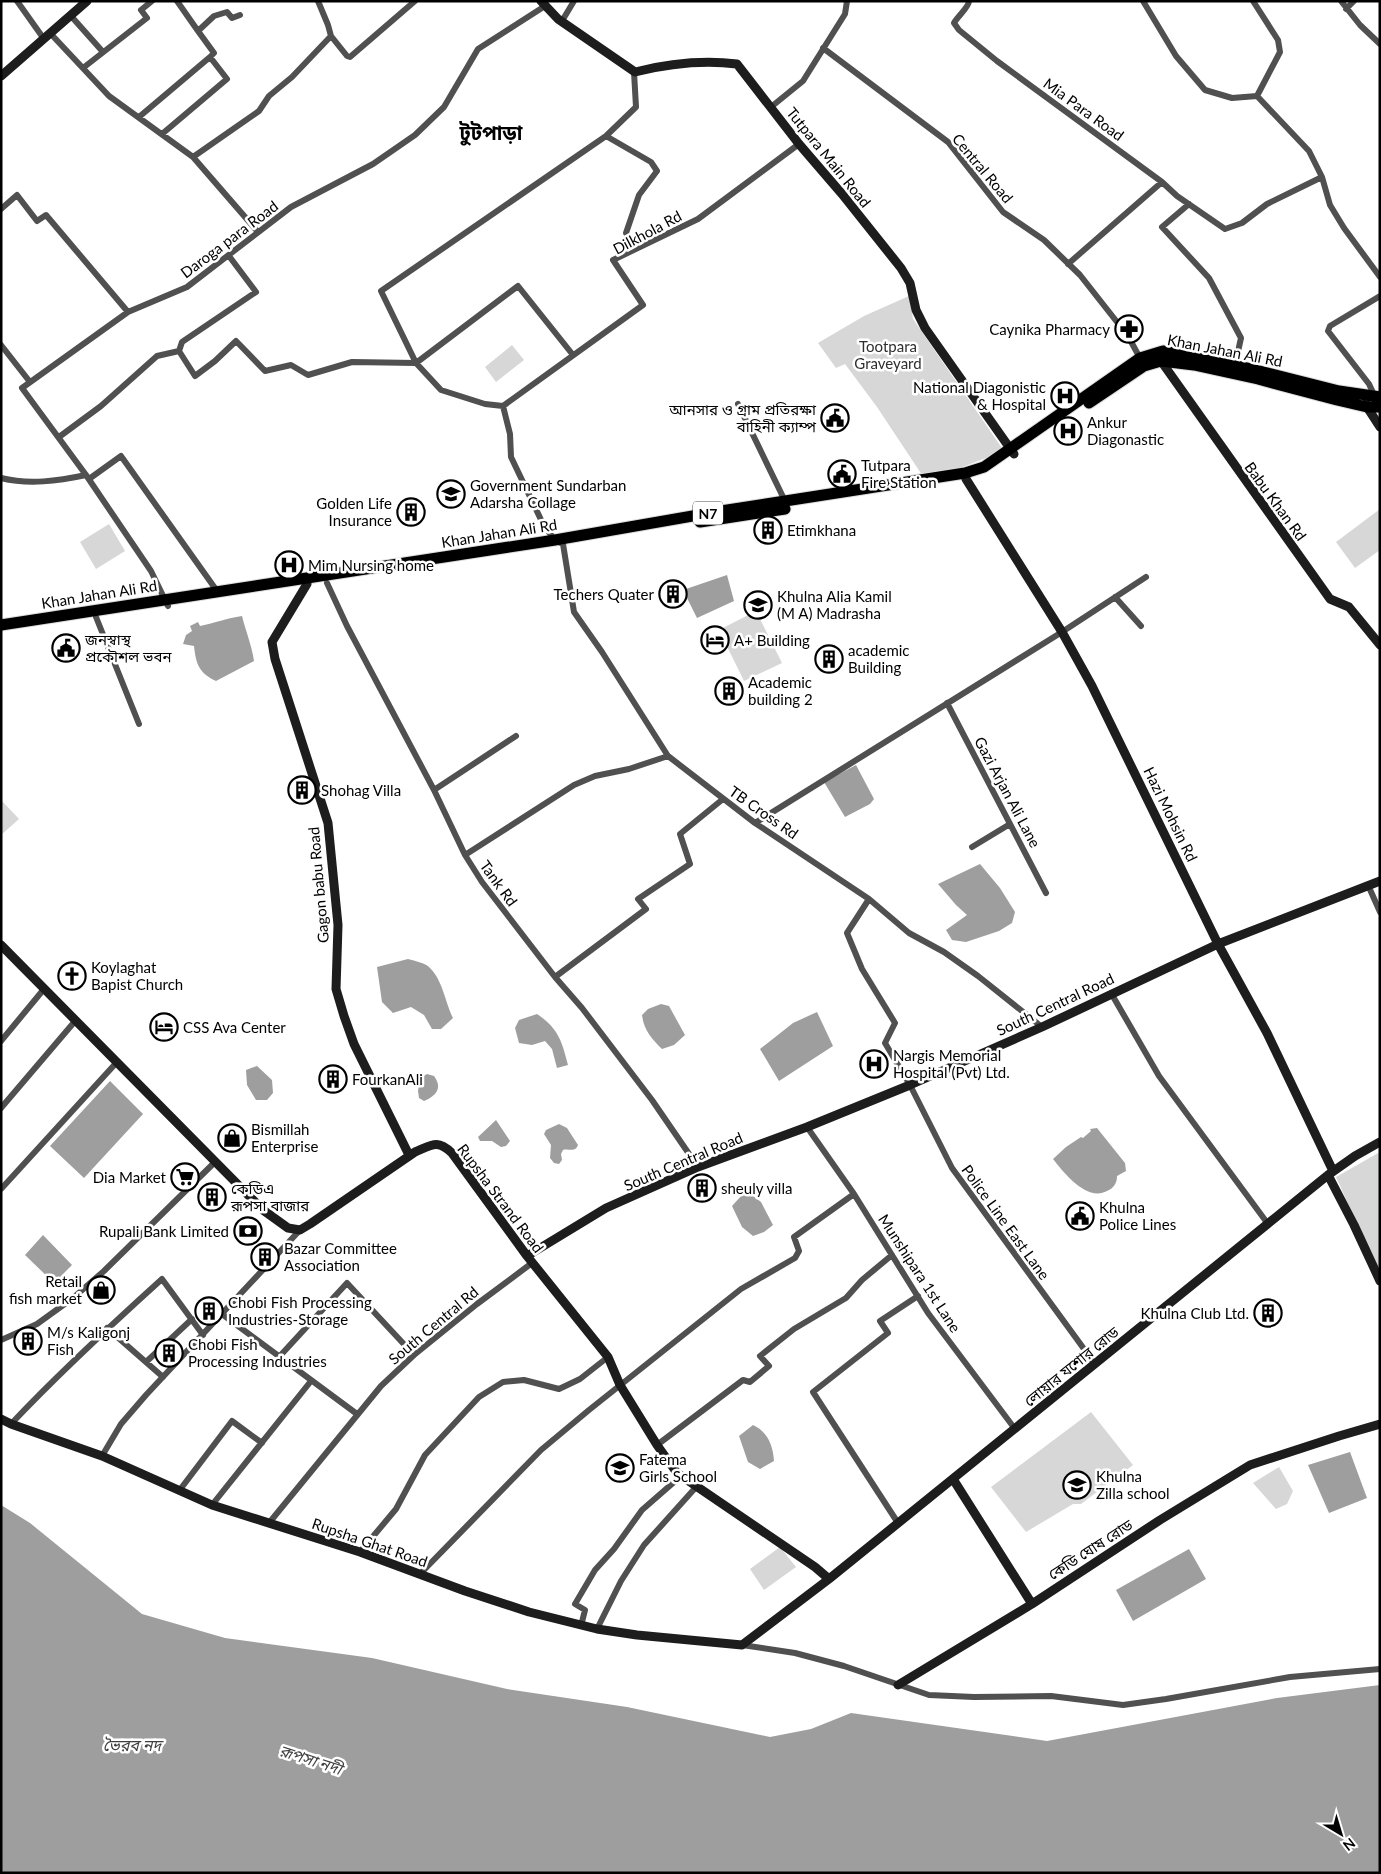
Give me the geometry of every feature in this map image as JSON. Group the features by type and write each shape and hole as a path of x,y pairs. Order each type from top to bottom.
{"highway":[{"name":"Khan Jahan Ali Rd","path":"1,632 96,618 217,591 559,542 966,479 986,473 1012,452 1142,362 1163,351 1235,365 1373,401"},
{"name":"Khan Jahan Ali Rd","path":"1142,362 1161,361 1194,365 1373,401"},
{"name":"Khan Jahan Ali Rd","path":"1,625 307,584 327,583 559,542 721,510 965,473 984,467 1012,452"}],"street":[{"path":"17,1 47,36 83,68 109,96 193,157 258,232"},
{"path":"83,68 147,18 141,10 152,1"},
{"path":"139,117 214,53 177,1"},
{"path":"318,1 331,36 347,56 350,57 415,1"},
{"path":"562,21 574,1"},
{"name":"Mia Para Road","path":"969,1 968,6 959,15 954,24 959,30 997,61 1225,229 1242,223 1267,204 1322,177"},
{"path":"1143,1 1176,56 1205,90 1232,98 1257,96"},
{"path":"1253,1 1278,40 1280,52 1257,96"},
{"path":"1341,1 1346,9 1380,44"},
{"path":"1346,9 1354,1"},
{"path":"1,76 71,16 84,2"},
{"path":"771,108 803,81 845,14 846,2"},
{"path":"543,3 562,21 634,72 636,107 606,136 381,291 416,363 442,390 485,404 502,406 510,434 511,457 544,526 559,542"},
{"name":"Daroga para Road","path":"30,382 128,312 187,287 291,208 373,164 414,135 444,107 478,49 543,3"},
{"path":"198,31 214,16 227,12 232,18 240,15"},
{"path":"71,16 103,52"},
{"path":"193,157 259,111 269,96 292,77 331,36"},
{"name":"Central Road","path":"823,48 948,142 1003,212 1044,240 1080,275 1128,336 1142,362"},
{"path":"162,134 227,79 210,57"},
{"name":"Tutpara Main Road","path":"634,72 654,67 714,61 737,64 799,144 901,268 910,283 916,310 925,328 1012,452"},
{"path":"1257,96 1309,151 1322,177 1330,204 1344,228 1380,277"},
{"path":"606,136 651,162 656,171 639,194 626,233 636,248"},
{"name":"Dilkhola Rd","path":"502,406 643,305 612,260 698,219 799,144"},
{"path":"1068,264 1162,182"},
{"path":"1,209 17,195 37,221 46,215 128,312"},
{"path":"1189,204 1162,227 1209,278 1241,338 1235,365"},
{"path":"179,351 182,342 256,292 228,256"},
{"path":"179,351 195,376 236,342 265,371 291,365 308,375 352,362 416,363 518,286 573,355"},
{"path":"1380,296 1330,326 1328,331 1369,384 1380,427"},
{"path":"1,345 30,382 22,388 59,437 151,571 166,603"},
{"path":"59,437 101,406 157,356 179,351"},
{"name":"Babu Khan Rd","path":"1161,361 1330,599 1349,607 1380,645"},
{"path":"738,404 785,501"},
{"path":"1,478 18,482 87,477 121,456 217,591"},
{"name":"Hazi Mohsin Rd","path":"966,479 1062,632 1092,686 1218,944 1267,1033 1380,1281"},
{"name":"TB Cross Rd","path":"559,542 574,612 602,652 668,756 755,823 869,899 909,933 944,952 978,976 1042,1027"},
{"path":"755,823 1062,632 1146,577"},
{"name":"Tank Rd","path":"327,583 347,626 434,790 464,855 482,882 652,1100 698,1167"},
{"name":"Gagon babu Road","path":"307,584 272,642 328,823 338,925 336,989 354,1044 409,1155"},
{"path":"1116,597 1140,626"},
{"path":"96,618 139,724"},
{"name":"Gazi Arjan Ali Lane","path":"947,703 1046,893"},
{"path":"434,790 516,736"},
{"path":"464,855 574,785 594,776 629,769 668,756"},
{"path":"555,977 646,910 638,899 690,864 680,834 723,799"},
{"path":"972,847 1010,824"},
{"name":"South Central Road","path":"529,1259 606,1208 698,1167 807,1127 910,1086 1042,1027 1218,944 1380,881"},
{"path":"1368,885 1380,912"},
{"name":"Police Line East Lane","path":"869,899 847,933 862,969 895,1023 885,1043 910,1086 952,1168 1095,1364"},
{"path":"1,945 263,1210 288,1228 300,1230"},
{"path":"1,1041 44,990"},
{"path":"1111,993 1159,1076 1268,1224"},
{"path":"1,1108 76,1020"},
{"path":"1,1189 117,1062"},
{"name":"Munshipara 1st Lane","path":"807,1127 854,1194 928,1312 1015,1429"},
{"name":"লোয়ার যশোর রোড","path":"742,1645 829,1579 1330,1173 1354,1156 1380,1142"},
{"name":"Rupsha Strand Road","path":"300,1230 326,1214 409,1155 431,1145 444,1145 452,1153 529,1259 608,1357 620,1385 657,1446 677,1473 815,1567 829,1579"},
{"path":"1,1340 37,1324 73,1298 104,1271 215,1162"},
{"path":"420,1574 541,1450 741,1289 795,1258 798,1252 794,1237 854,1194"},
{"path":"102,1456 121,1424 300,1230"},
{"path":"657,1446 744,1380 750,1382 769,1366 760,1356 794,1329 846,1298 862,1280 892,1255"},
{"name":"South Central Rd","path":"269,1523 381,1386 414,1355 529,1259"},
{"path":"11,1424 106,1328 162,1279 203,1335"},
{"path":"280,1357 347,1283 414,1355"},
{"path":"898,1523 813,1392 888,1333 880,1321 918,1296"},
{"path":"222,1314 357,1414"},
{"path":"146,1362 192,1319"},
{"path":"106,1328 163,1377"},
{"path":"360,1552 396,1509 425,1455 479,1397 503,1382 524,1380 559,1389 580,1379 608,1357"},
{"path":"212,1505 312,1381"},
{"name":"Rupsha Ghat Road","path":"1,1419 102,1456 179,1492 212,1505 360,1552 530,1612 597,1629 637,1635 742,1645"},
{"path":"179,1492 232,1421 262,1442"},
{"name":"কেডি ঘোষ রোড","path":"898,1685 1032,1604 1160,1520 1250,1465 1380,1424"},
{"path":"581,1626 586,1610 575,1604 595,1570 614,1549 642,1510 681,1476"},
{"path":"953,1478 1032,1604"},
{"path":"597,1629 621,1582 644,1545 697,1486"},
{"path":"742,1645 795,1653 844,1666 929,1695 974,1697 1051,1696 1123,1705 1290,1677 1380,1668"}],"green space":[{"name":"Tootpara Graveyard","path":"909,296 913,319 1004,451 926,481 877,407 845,364 836,368 818,343 864,316"},
{"path":"512,345 524,360 496,382 485,367"},
{"path":"1380,509 1380,550 1355,568 1336,542"},
{"path":"109,524 125,551 96,569 80,542"},
{"path":"756,611 782,663 744,681 719,630"},
{"path":"1,800 19,819 1,835"},
{"path":"1380,1152 1380,1274 1336,1177"},
{"path":"1091,1412 1133,1465 1081,1504 1073,1504 1026,1532 991,1487"},
{"path":"1279,1467 1293,1491 1287,1504 1276,1509 1253,1483"},
{"path":"780,1547 796,1567 764,1590 750,1569"}],"water":[{"path":"727,575 734,601 697,618 683,590"},
{"path":"242,616 254,661 216,681 206,675 199,667 194,646 183,644 186,635 192,631 190,626 198,622 200,626"},
{"path":"856,765 874,799 870,804 845,817 824,782"},
{"path":"980,864 1000,888 1015,912 1012,923 999,931 966,942 952,940 946,930 967,915 938,884"},
{"path":"408,959 428,966 441,985 453,1018 441,1029 432,1029 424,1015 411,1007 393,1013 382,1002 377,967"},
{"path":"661,1004 669,1006 685,1035 674,1045 662,1049 647,1030 642,1015 648,1009"},
{"path":"817,1012 833,1046 779,1081 760,1049 793,1023"},
{"path":"537,1014 550,1024 558,1036 568,1065 557,1068 552,1049 545,1041 532,1045 519,1043 515,1028 519,1020"},
{"path":"257,1066 272,1080 273,1093 267,1100 256,1100 247,1085 246,1070"},
{"path":"427,1074 434,1076 437,1080 438,1088 432,1097 424,1101 419,1098 418,1091 420,1078"},
{"path":"110,1081 143,1114 84,1178 50,1146"},
{"path":"496,1120 510,1141 506,1146 501,1147 492,1141 480,1141 478,1137"},
{"path":"559,1124 567,1128 578,1145 574,1150 563,1150 561,1154 562,1160 559,1164 554,1163 550,1158 551,1145 544,1134 546,1130"},
{"path":"1097,1128 1125,1163 1126,1171 1117,1176 1116,1183 1112,1188 1099,1193 1092,1193 1070,1178 1053,1159 1066,1147 1081,1137 1083,1138 1091,1131 1090,1129"},
{"path":"749,1193 761,1202 773,1225 764,1232 753,1236 742,1227 732,1206 742,1195"},
{"path":"43,1235 72,1265 54,1283 25,1255"},
{"path":"753,1425 762,1431 769,1440 774,1461 760,1469 748,1462 739,1436"},
{"path":"1350,1452 1367,1498 1329,1513 1308,1465"},
{"name":"ভৈরব নদ","path":"1,1505 30,1523 142,1614 225,1638 372,1658 507,1689 627,1707 770,1737 811,1729 851,1713 1047,1741 1277,1698 1380,1685 1380,1873 1,1873"},
{"path":"1189,1549 1206,1579 1133,1621 1116,1590"}],"place":[{"name":"Caynika Pharmacy","path":"1129,329"},
{"name":"National Diagonistic & Hospital","path":"1065,396"},
{"name":"আনসার ও গ্রাম প্রতিরক্ষা বাহিনী ক্যাম্প","path":"835,418"},
{"name":"Ankur Diagonastic","path":"1068,431"},
{"name":"Tutpara Fire Station","path":"842,474"},
{"name":"Government Sundarban Adarsha Collage","path":"451,494"},
{"name":"Golden Life Insurance","path":"411,512"},
{"name":"Etimkhana","path":"768,530"},
{"name":"Mim Nursing home","path":"289,565"},
{"name":"Techers Quater","path":"673,594"},
{"name":"Khulna Alia Kamil (M A) Madrasha","path":"758,605"},
{"name":"A+ Building","path":"715,640"},
{"name":"জনস্বাস্থ প্রকৌশল ভবন","path":"66,648"},
{"name":"academic Building","path":"829,659"},
{"name":"Academic building 2","path":"729,691"},
{"name":"Shohag Villa","path":"302,790"},
{"name":"Koylaghat Bapist Church","path":"72,976"},
{"name":"CSS Ava Center","path":"164,1027"},
{"name":"Nargis Memorial Hospital (Pvt) Ltd.","path":"874,1064"},
{"name":"FourkanAli","path":"333,1079"},
{"name":"Bismillah Enterprise","path":"232,1138"},
{"name":"Dia Market","path":"185,1177"},
{"name":"sheuly villa","path":"702,1188"},
{"name":"কেডিএ রূপসা বাজার","path":"212,1197"},
{"name":"Khulna Police Lines","path":"1080,1216"},
{"name":"Rupali Bank Limited","path":"248,1231"},
{"name":"Bazar Committee Association","path":"265,1257"},
{"name":"Retail fish market","path":"101,1290"},
{"name":"Chobi Fish Processing Industries-Storage","path":"209,1311"},
{"name":"Khulna Club Ltd.","path":"1268,1313"},
{"name":"M/s Kaligonj Fish","path":"28,1341"},
{"name":"Chobi Fish Processing Industries","path":"169,1353"},
{"name":"Fatema Girls School","path":"620,1468"},
{"name":"Khulna Zilla school","path":"1077,1485"}],"district":[{"name":"টুটপাড়া","path":"491,132"}],"water label":[{"name":"রূপসা নদী","path":"311,1759"}]}
